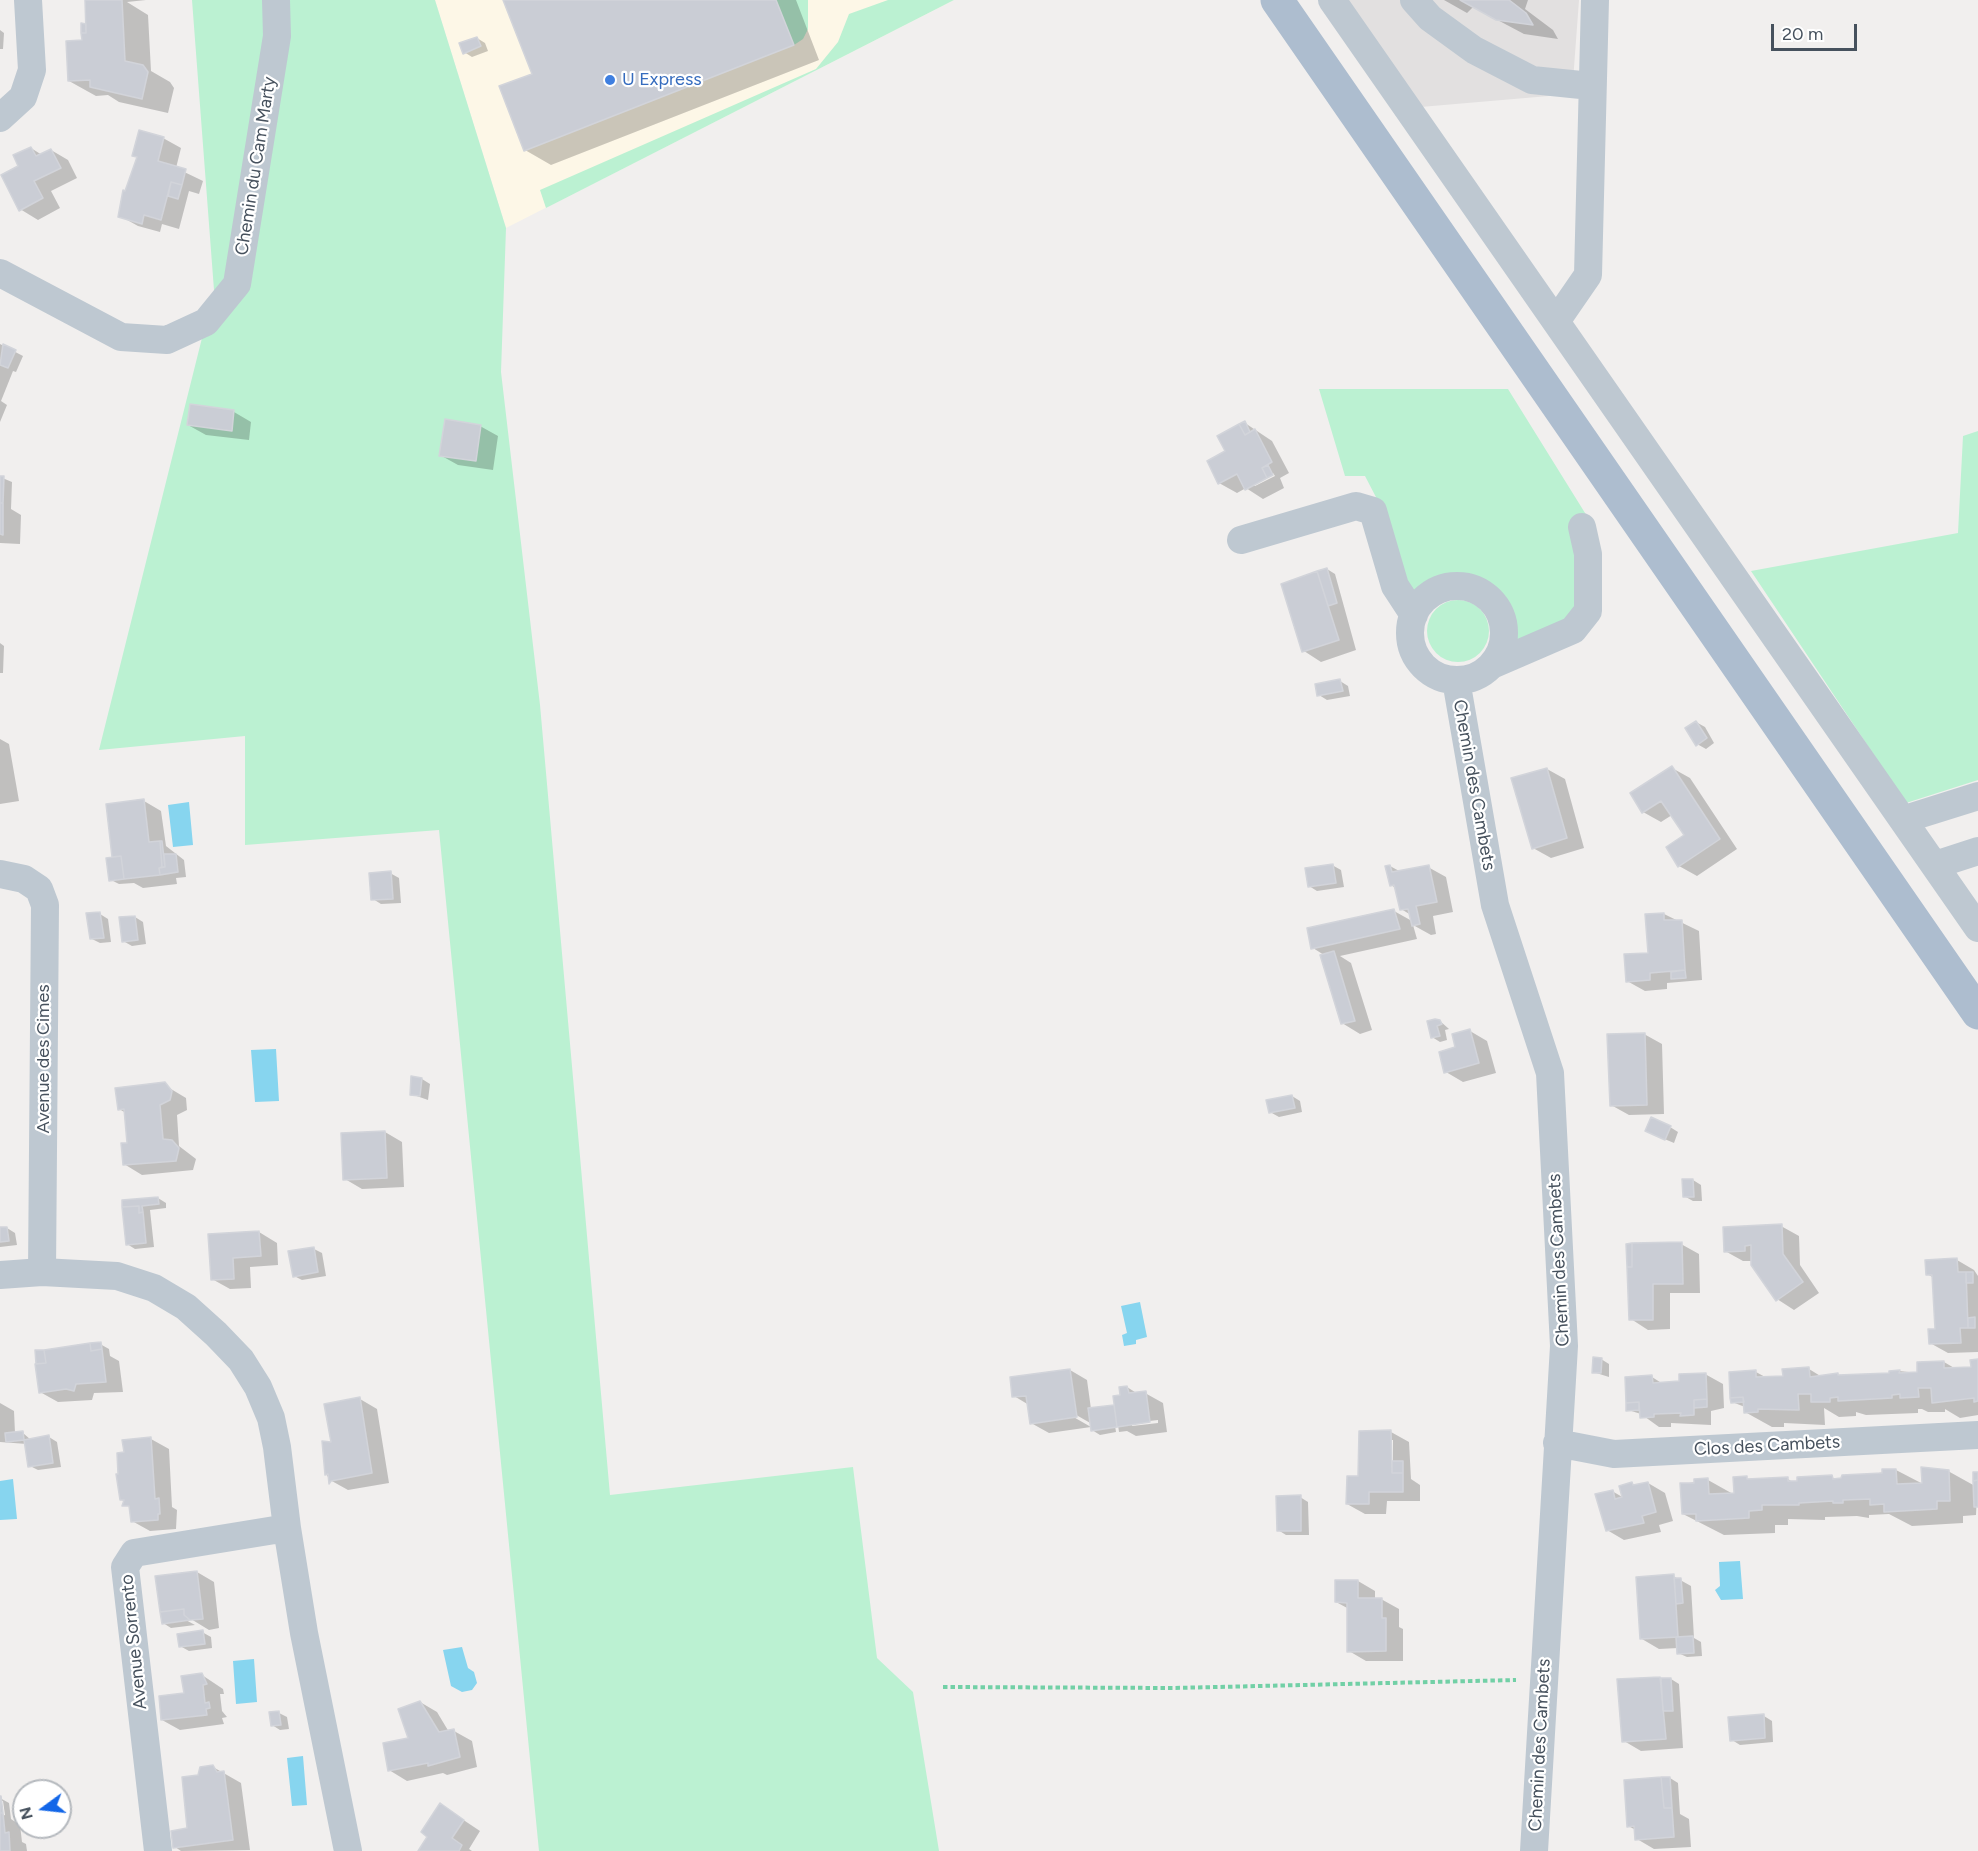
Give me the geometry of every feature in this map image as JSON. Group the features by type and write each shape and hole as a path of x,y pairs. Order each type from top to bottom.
{"main road":[{"path":"1277,0 1978,1013"}],"street":[{"path":"0,118 23,97 32,70 28,0"},
{"name":"Chemin du Cam Marty","path":"0,273 121,337 167,340 206,322 237,284 277,36 276,0"},
{"path":"1332,0 1905,819 1978,928"},
{"path":"1414,0 1430,18 1474,50 1533,80 1591,86"},
{"path":"1557,320 1588,275 1591,86 1595,0"},
{"path":"1240,540 1356,506 1373,511 1395,586 1414,615"},
{"path":"1492,664 1573,630 1588,611 1588,554 1582,527"},
{"path":"1451,586 1468,587 1482,593 1495,604 1502,618 1505,634 1501,651 1492,664 1482,673 1456,680 1441,677 1428,670 1418,658 1412,645 1410,630 1414,615 1423,601 1436,591 1451,586"},
{"name":"Chemin des Cambets","path":"1456,680 1495,905 1551,1073 1564,1346 1534,1851"},
{"path":"1905,819 1978,796"},
{"path":"1935,865 1978,851"},
{"name":"Avenue des Cimes","path":"0,874 24,879 39,889 45,905 42,1272"},
{"path":"0,1275 42,1272 117,1276 154,1288 186,1307 216,1334 241,1360 253,1378 271,1418 304,1633 348,1851"},
{"name":"Clos des Cambets","path":"1557,1443 1614,1454 1978,1435"},
{"name":"Avenue Sorrento","path":"158,1851 125,1568 134,1553 287,1528"}],"path":[{"path":"944,1687 1174,1688 1543,1679"}],"shaded area":[{"path":"435,0 954,0 506,228"},
{"path":"1330,0 1579,0 1572,94 1409,108"}],"green space":[{"path":"192,0 435,0 506,228 501,372 540,705 610,1495 853,1467 877,1658 913,1692 939,1851 539,1851 439,830 245,845 245,736 99,750 214,290"},
{"path":"776,0 808,0 808,29 803,39 794,45"},
{"path":"888,0 954,0 546,208 540,190 816,69 838,42 849,14"},
{"path":"1319,389 1508,389 1590,521 1582,582 1568,627 1514,640 1508,611 1498,592 1477,577 1461,573 1436,580 1425,590 1407,594 1378,501 1365,476 1345,476"},
{"path":"1978,431 1978,780 1906,803 1751,571 1958,533 1963,436"},
{"path":"1458,600 1480,609 1489,631 1480,653 1458,662 1436,653 1427,631 1436,609"}],"water":[{"path":"189,802 193,845 173,847 168,805"},
{"path":"276,1049 279,1101 255,1102 251,1050"},
{"path":"1140,1302 1147,1337 1136,1340 1136,1344 1124,1346 1122,1335 1127,1333 1121,1306"},
{"path":"13,1479 17,1519 0,1520 0,1481"},
{"path":"1740,1561 1743,1599 1721,1600 1715,1590 1720,1586 1719,1562"},
{"path":"462,1647 468,1668 474,1672 477,1683 472,1690 462,1692 451,1686 443,1650"},
{"path":"254,1659 257,1702 236,1704 233,1661"},
{"path":"303,1756 307,1805 292,1806 287,1758"}],"building":[{"path":"85,0 122,0 125,61 143,65 148,72 142,99 90,87 90,80 68,81 66,41 82,40 81,33 86,33"},
{"name":"U Express","path":"503,0 776,0 794,45 524,151 499,86 532,74"},
{"path":"1460,0 1509,0 1526,13 1533,25 1496,20"},
{"path":"81,23 86,24 86,33 81,33"},
{"path":"477,37 481,46 463,54 459,43"},
{"path":"139,130 164,137 158,161 186,169 182,185 171,182 161,220 144,215 142,224 118,217 123,190 125,191 137,157 132,156"},
{"path":"31,147 36,156 51,149 61,168 34,181 43,198 19,211 1,175 18,166 13,155"},
{"path":"171,182 182,185 178,199 168,196"},
{"path":"3,344 16,350 8,368 0,365"},
{"path":"190,404 234,410 232,431 187,425"},
{"path":"445,419 481,425 476,461 439,456"},
{"path":"1245,421 1250,432 1245,435 1239,424"},
{"path":"1239,424 1245,435 1255,429 1272,462 1262,468 1267,478 1245,490 1237,474 1218,484 1207,461 1225,451 1217,436"},
{"path":"1268,465 1273,475 1267,478 1262,468"},
{"path":"0,476 4,476 3,503 0,503"},
{"path":"0,503 3,503 3,535 0,534"},
{"path":"1327,568 1337,603 1328,606 1317,571"},
{"path":"1317,571 1339,640 1302,652 1281,584"},
{"path":"1340,679 1343,691 1317,696 1315,684"},
{"path":"1696,721 1707,738 1696,746 1685,728"},
{"path":"1672,766 1720,839 1678,867 1666,847 1684,835 1661,801 1642,813 1630,793"},
{"path":"1547,768 1567,838 1532,849 1511,778"},
{"path":"144,799 149,842 160,841 162,867 159,868 160,875 124,879 121,856 112,857 106,804"},
{"path":"160,841 162,841 165,867 162,867"},
{"path":"164,854 176,854 178,872 160,875 159,868 165,867"},
{"path":"121,856 124,879 109,881 106,858"},
{"path":"1333,864 1336,883 1308,887 1305,868"},
{"path":"1390,865 1392,872 1429,865 1437,902 1416,906 1420,924 1412,926 1408,909 1400,910 1394,885 1390,886 1385,866"},
{"path":"391,871 393,899 371,900 369,873"},
{"path":"1394,909 1400,929 1311,949 1307,928"},
{"path":"100,912 104,938 90,939 86,913"},
{"path":"1664,913 1664,920 1682,920 1685,970 1650,973 1650,980 1626,982 1624,954 1648,953 1645,914"},
{"path":"135,916 138,940 122,942 119,917"},
{"path":"1334,951 1355,1021 1341,1024 1320,955"},
{"path":"1685,970 1686,978 1671,979 1671,972"},
{"path":"1440,1020 1442,1024 1437,1026 1440,1036 1431,1038 1427,1021"},
{"path":"1470,1029 1479,1063 1444,1073 1439,1052 1455,1047 1452,1034"},
{"path":"1645,1033 1647,1105 1610,1106 1607,1034"},
{"path":"411,1076 422,1078 420,1096 410,1095"},
{"path":"165,1082 172,1091 170,1100 160,1105 163,1139 172,1140 179,1148 176,1161 123,1165 121,1143 127,1143 124,1109 118,1110 115,1088"},
{"path":"1292,1095 1295,1108 1269,1113 1266,1100"},
{"path":"1651,1117 1671,1126 1665,1140 1645,1131"},
{"path":"385,1131 387,1178 343,1180 341,1133"},
{"path":"1682,1179 1693,1179 1694,1197 1683,1197"},
{"path":"158,1197 159,1204 142,1206 143,1212 139,1213 139,1206 122,1207 122,1200"},
{"path":"139,1206 139,1213 143,1212 146,1243 126,1245 122,1207"},
{"path":"1782,1224 1783,1254 1803,1282 1776,1301 1751,1265 1751,1245 1745,1246 1745,1251 1724,1252 1723,1227"},
{"path":"0,1227 7,1227 9,1241 0,1242"},
{"path":"259,1231 261,1256 233,1258 234,1279 211,1280 208,1234"},
{"path":"1682,1242 1683,1284 1653,1284 1653,1320 1629,1320 1627,1267 1632,1267 1632,1243"},
{"path":"1632,1243 1632,1267 1627,1267 1626,1244"},
{"path":"314,1247 318,1272 293,1277 288,1251"},
{"path":"1957,1258 1958,1272 1966,1272 1968,1328 1960,1328 1961,1343 1929,1344 1928,1329 1935,1329 1932,1275 1926,1275 1925,1260"},
{"path":"1966,1272 1973,1272 1973,1283 1966,1283"},
{"path":"1975,1317 1975,1328 1968,1328 1968,1318"},
{"path":"101,1342 102,1349 91,1351 90,1343"},
{"path":"90,1343 91,1351 102,1349 106,1382 76,1384 74,1391 66,1389 39,1393 35,1364 46,1363 44,1350"},
{"path":"35,1350 44,1350 46,1363 36,1364"},
{"path":"1593,1357 1602,1358 1601,1373 1592,1373"},
{"path":"1978,1359 1978,1401 1974,1402 1974,1398 1932,1403 1931,1388 1918,1388 1919,1397 1900,1398 1900,1394 1892,1395 1892,1398 1838,1401 1838,1397 1830,1398 1830,1402 1811,1402 1811,1394 1798,1394 1799,1410 1758,1409 1758,1412 1744,1413 1743,1397 1730,1398 1729,1372 1756,1370 1756,1377 1783,1376 1782,1369 1809,1367 1810,1377 1838,1373 1838,1375 1889,1373 1889,1371 1900,1370 1899,1373 1917,1372 1917,1362 1944,1361 1944,1368 1971,1367 1970,1360"},
{"path":"1070,1369 1077,1417 1030,1424 1026,1396 1012,1397 1010,1377"},
{"path":"1706,1373 1707,1399 1694,1400 1694,1415 1654,1414 1654,1417 1640,1418 1639,1402 1626,1403 1625,1377 1652,1375 1653,1383 1679,1381 1679,1374"},
{"path":"1127,1386 1129,1393 1146,1391 1150,1422 1117,1427 1113,1396 1120,1395 1119,1387"},
{"path":"360,1397 372,1473 331,1481 329,1484 328,1474 325,1475 322,1441 331,1442 324,1404"},
{"path":"1743,1397 1744,1402 1731,1403 1730,1398"},
{"path":"1707,1399 1707,1407 1694,1408 1694,1400"},
{"path":"1639,1402 1639,1410 1626,1411 1626,1403"},
{"path":"1114,1405 1117,1427 1091,1431 1088,1408"},
{"path":"1391,1430 1392,1473 1403,1473 1403,1492 1369,1492 1369,1504 1346,1504 1347,1476 1358,1476 1359,1431"},
{"path":"23,1431 24,1440 6,1442 5,1433"},
{"path":"49,1435 53,1463 28,1467 24,1440"},
{"path":"151,1437 155,1499 159,1498 160,1514 158,1514 158,1520 131,1522 129,1506 122,1506 124,1500 120,1500 116,1474 118,1474 117,1453 124,1452 122,1440"},
{"path":"1392,1461 1403,1461 1403,1473 1392,1473"},
{"path":"1921,1467 1949,1470 1950,1501 1937,1501 1937,1509 1884,1512 1884,1504 1870,1505 1870,1499 1843,1500 1843,1503 1833,1503 1833,1501 1799,1503 1799,1505 1762,1505 1762,1510 1749,1511 1749,1518 1696,1521 1696,1514 1682,1514 1680,1483 1694,1483 1694,1479 1708,1478 1709,1494 1734,1493 1733,1477 1747,1476 1747,1479 1788,1477 1788,1481 1797,1481 1797,1477 1832,1475 1833,1479 1841,1478 1842,1475 1882,1473 1882,1469 1896,1469 1897,1484 1922,1483"},
{"path":"1973,1472 1978,1472 1978,1480 1973,1481"},
{"path":"1978,1480 1978,1507 1974,1507 1973,1481"},
{"path":"1632,1482 1633,1485 1648,1482 1656,1512 1642,1516 1644,1523 1606,1531 1595,1494 1613,1490 1615,1499 1622,1497 1619,1486"},
{"path":"1301,1495 1301,1531 1277,1531 1276,1496"},
{"path":"197,1571 203,1619 190,1620 184,1615 184,1609 160,1612 155,1576"},
{"path":"1674,1574 1678,1637 1640,1639 1636,1577"},
{"path":"1674,1578 1681,1578 1683,1603 1676,1604"},
{"path":"1335,1580 1358,1580 1358,1598 1382,1598 1382,1618 1386,1618 1386,1651 1347,1652 1347,1603 1335,1602"},
{"path":"184,1609 184,1615 190,1620 162,1624 160,1612"},
{"path":"203,1630 205,1644 179,1647 177,1634"},
{"path":"1693,1636 1694,1653 1677,1654 1676,1637"},
{"path":"202,1673 207,1684 203,1685 205,1703 209,1702 210,1708 206,1709 207,1715 161,1720 159,1696 184,1693 181,1676"},
{"path":"1660,1677 1666,1739 1622,1742 1617,1679"},
{"path":"1661,1678 1671,1678 1673,1711 1663,1711"},
{"path":"420,1701 439,1732 454,1729 460,1757 428,1766 428,1763 388,1771 383,1743 408,1738 398,1709"},
{"path":"279,1711 281,1725 271,1726 269,1712"},
{"path":"1764,1714 1765,1738 1730,1741 1728,1717"},
{"path":"213,1765 217,1772 224,1771 233,1840 173,1848 171,1831 187,1828 182,1777 198,1775 200,1767"},
{"path":"1661,1777 1670,1777 1672,1808 1664,1808"},
{"path":"1661,1777 1664,1808 1672,1808 1674,1837 1635,1840 1634,1826 1627,1827 1624,1780"},
{"path":"1,1796 3,1813 0,1813"},
{"path":"440,1803 464,1820 452,1838 462,1845 459,1851 418,1851 427,1837 421,1832"},
{"path":"0,1813 3,1813 5,1833 9,1832 10,1851 0,1851"}],"place":[{"name":"U Express","path":"610,80"}]}
